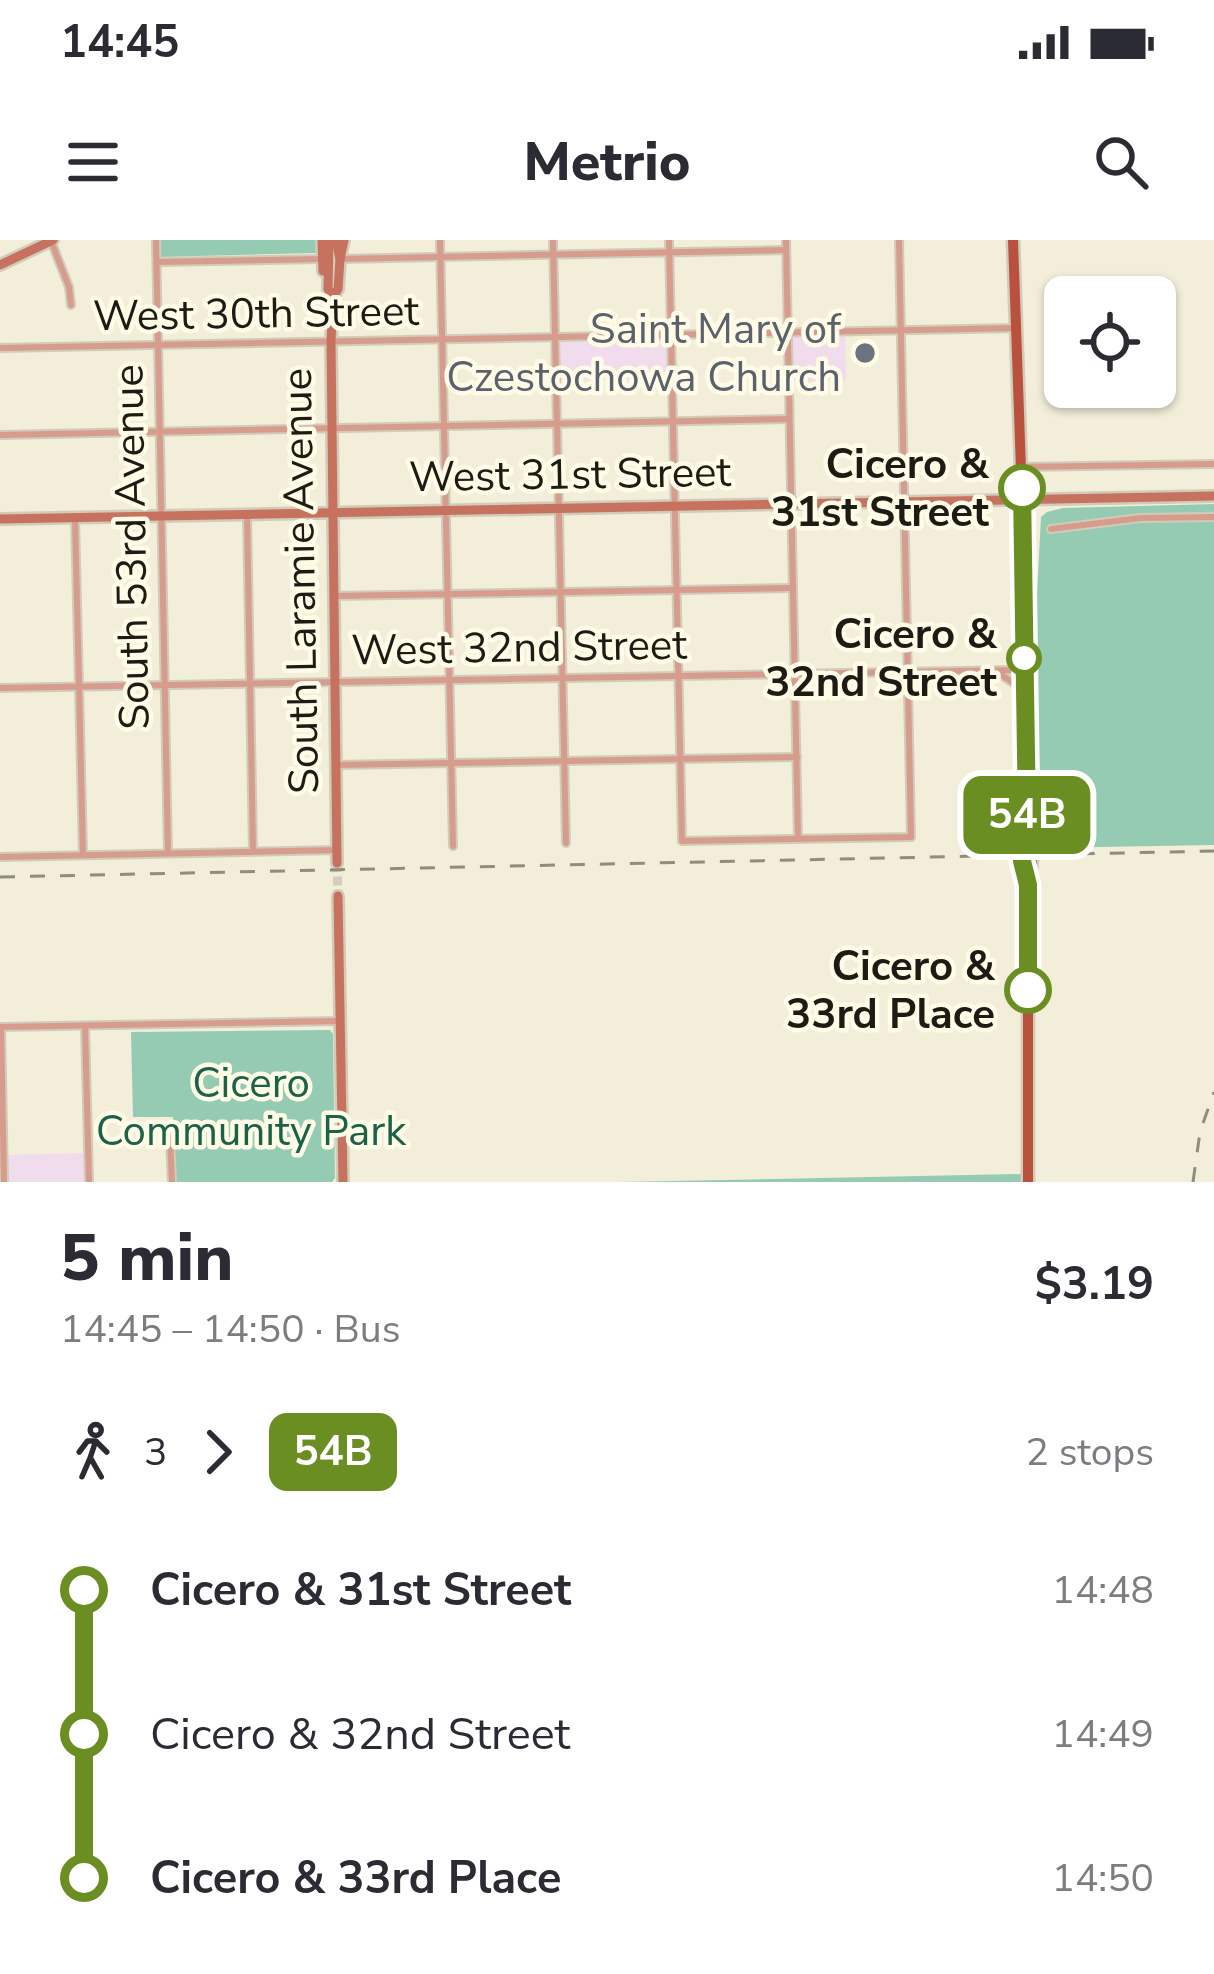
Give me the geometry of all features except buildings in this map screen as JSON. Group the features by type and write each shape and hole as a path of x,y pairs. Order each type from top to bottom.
{"main road":[{"path":"0,265 52,240"},
{"path":"328,280 322,259 333,240"},
{"name":"South Laramie Avenue","path":"333,240 340,259 331,342 337,863"},
{"name":"South Laramie Avenue","path":"333,240 328,280 333,297"},
{"path":"1013,240 1027,820 1034,845 1028,885 1028,1182"},
{"name":"West 31st Street","path":"0,520 1214,496"},
{"path":"338,896 343,1182"}],"street":[{"path":"52,240 71,304"},
{"name":"South 53rd Avenue","path":"156,240 168,853"},
{"path":"440,240 453,846"},
{"path":"553,240 566,843"},
{"path":"669,240 682,841 911,837 899,240"},
{"path":"340,259 786,245 798,839"},
{"path":"156,262 322,259"},
{"name":"West 30th Street","path":"0,348 1016,328"},
{"path":"0,435 789,419"},
{"path":"1021,467 1214,464"},
{"path":"247,515 253,851"},
{"path":"1052,529 1140,518 1214,517"},
{"path":"75,518 83,855"},
{"path":"334,596 793,588"},
{"name":"West 32nd Street","path":"967,670 1003,676 1025,691"},
{"name":"West 32nd Street","path":"0,688 1024,670"},
{"path":"336,766 796,758"},
{"path":"0,857 337,850"},
{"path":"4,1182 1,1028 340,1021"},
{"path":"86,1026 89,1182"},
{"path":"170,1138 172,1182"}],"shaded area":[{"path":"845,335 846,381 793,382 791,337"},
{"path":"668,340 669,379 560,380 560,342"},
{"path":"84,1153 85,1182 7,1182 7,1155"}],"green space":[{"path":"161,240 317,240 317,253 161,257"},
{"path":"1214,504 1214,845 1041,848 1036,615 1041,517 1063,508"},
{"name":"Cicero Community Park","path":"330,1030 332,1182 175,1182 173,1117 133,1117 131,1032"},
{"path":"1024,1174 1024,1182 619,1182"}],"tunnel":[{"path":"337,863 338,896"}],"railway":[{"path":"0,877 1214,851"},
{"path":"1193,1182 1200,1132 1214,1092"}],"bus line":[{"name":"54B","path":"1022,488 1027,820 1022,861 1028,885 1028,990"}],"place":[{"name":"Saint Mary of Czestochowa Church","path":"865,353"},
{"name":"Cicero & 31st Street","path":"1022,488"},
{"name":"Cicero & 32nd Street","path":"1024,658"},
{"name":"Cicero & 33rd Place","path":"1028,990"}]}
